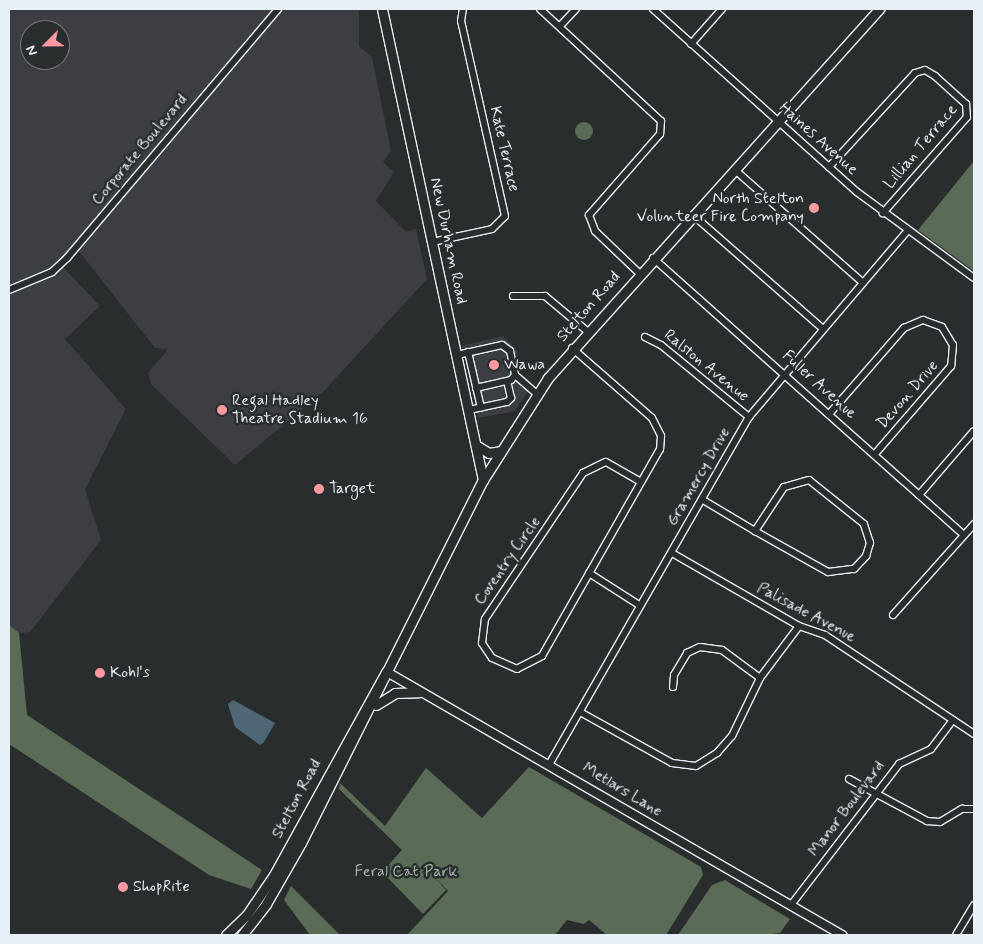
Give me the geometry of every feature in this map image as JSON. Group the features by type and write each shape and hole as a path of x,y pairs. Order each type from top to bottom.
{"main road":[{"name":"New Durham Road","path":"382,9 483,480"},
{"name":"Stelton Road","path":"226,935 270,882 386,672 483,480 537,394 572,348 879,9"},
{"path":"476,445 489,454 500,451"},
{"name":"Stelton Road","path":"242,935 279,883 372,709 386,672"},
{"path":"372,709 395,693 419,692"}],"street":[{"name":"Corporate Boulevard","path":"9,290 52,272 67,258 278,9"},
{"name":"Kate Terrace","path":"432,242 492,229 505,216 461,21 463,9"},
{"path":"540,9 662,122 660,134 588,218 595,231 639,273"},
{"path":"560,26 576,9"},
{"name":"Haines Avenue","path":"653,9 882,213 974,278"},
{"path":"691,44 722,9"},
{"name":"Lillian Terrace","path":"829,167 915,73 925,70 935,76 966,104 967,117 882,213"},
{"path":"734,170 862,282"},
{"path":"693,215 822,328"},
{"name":"Gramercy Drive","path":"550,763 749,418 822,328 908,230"},
{"name":"Fuller Avenue","path":"653,258 830,412 964,535"},
{"path":"513,296 549,298 588,332"},
{"name":"Devon Drive","path":"830,412 904,328 923,320 942,327 953,345 951,366 875,454"},
{"name":"Ralston Avenue","path":"645,337 661,345 749,418"},
{"path":"457,355 502,345 510,350 515,375 537,394"},
{"name":"Coventry Circle","path":"572,348 659,429 660,449 590,573 536,662 508,667 486,651 481,636 485,619 583,473 606,462 641,482"},
{"path":"468,352 481,408"},
{"path":"476,388 507,381 515,375"},
{"path":"469,410 511,398 507,381"},
{"path":"919,495 974,431"},
{"path":"703,500 755,531 835,573 860,563 870,543 864,524 809,480 784,487 755,531"},
{"path":"894,615 974,524"},
{"name":"Palisade Avenue","path":"672,553 799,626 826,635 974,734"},
{"path":"590,573 640,605"},
{"path":"580,712 672,763 696,766 717,753 732,736 760,678 799,626"},
{"path":"673,687 674,675 687,653 700,647 722,650 760,678"},
{"name":"Metlars Lane","path":"386,672 550,763 842,935"},
{"name":"Manor Boulevard","path":"791,905 898,764 938,743 953,720"},
{"path":"849,780 874,796 934,823 962,809 974,808"},
{"path":"956,935 974,906"}],"shaded area":[{"path":"9,9 359,9 359,46 372,57 391,151 383,162 394,172 376,201 406,232 416,229 427,279 323,392 235,465 151,384 148,373 168,349 155,348 75,246 59,263 100,306 65,339 126,409 85,489 101,540 30,632 19,633 9,625"},
{"path":"503,336 517,350 519,362 515,368 532,384 515,411 478,418 462,346"}],"green space":[{"path":"584,122 590,125 593,131 590,137 584,140 578,137 575,131 578,125"},
{"path":"974,161 974,271 918,230"},
{"path":"9,625 19,633 27,715 262,870 251,889 209,875 9,744"},
{"name":"Feral Cat Park","path":"529,767 701,867 703,875 666,935 607,935 589,920 584,924 567,920 555,935 407,935 448,891 432,874 446,890 423,914 382,872 402,850 339,789 340,783 385,826 426,768 482,818"},
{"path":"725,880 790,919 780,933 763,935 678,935 712,885"},
{"path":"291,886 340,935 310,935 284,900"}],"water":[{"path":"233,700 275,723 264,742 260,745 235,727 228,704"}],"place":[{"name":"North Stelton Volunteer Fire Company","path":"814,208"},
{"name":"Wawa","path":"494,365"},
{"name":"Regal Hadley Theatre Stadium 16","path":"222,410"},
{"name":"Target","path":"319,489"},
{"name":"Kohl's","path":"100,673"},
{"name":"ShopRite","path":"123,887"}]}
